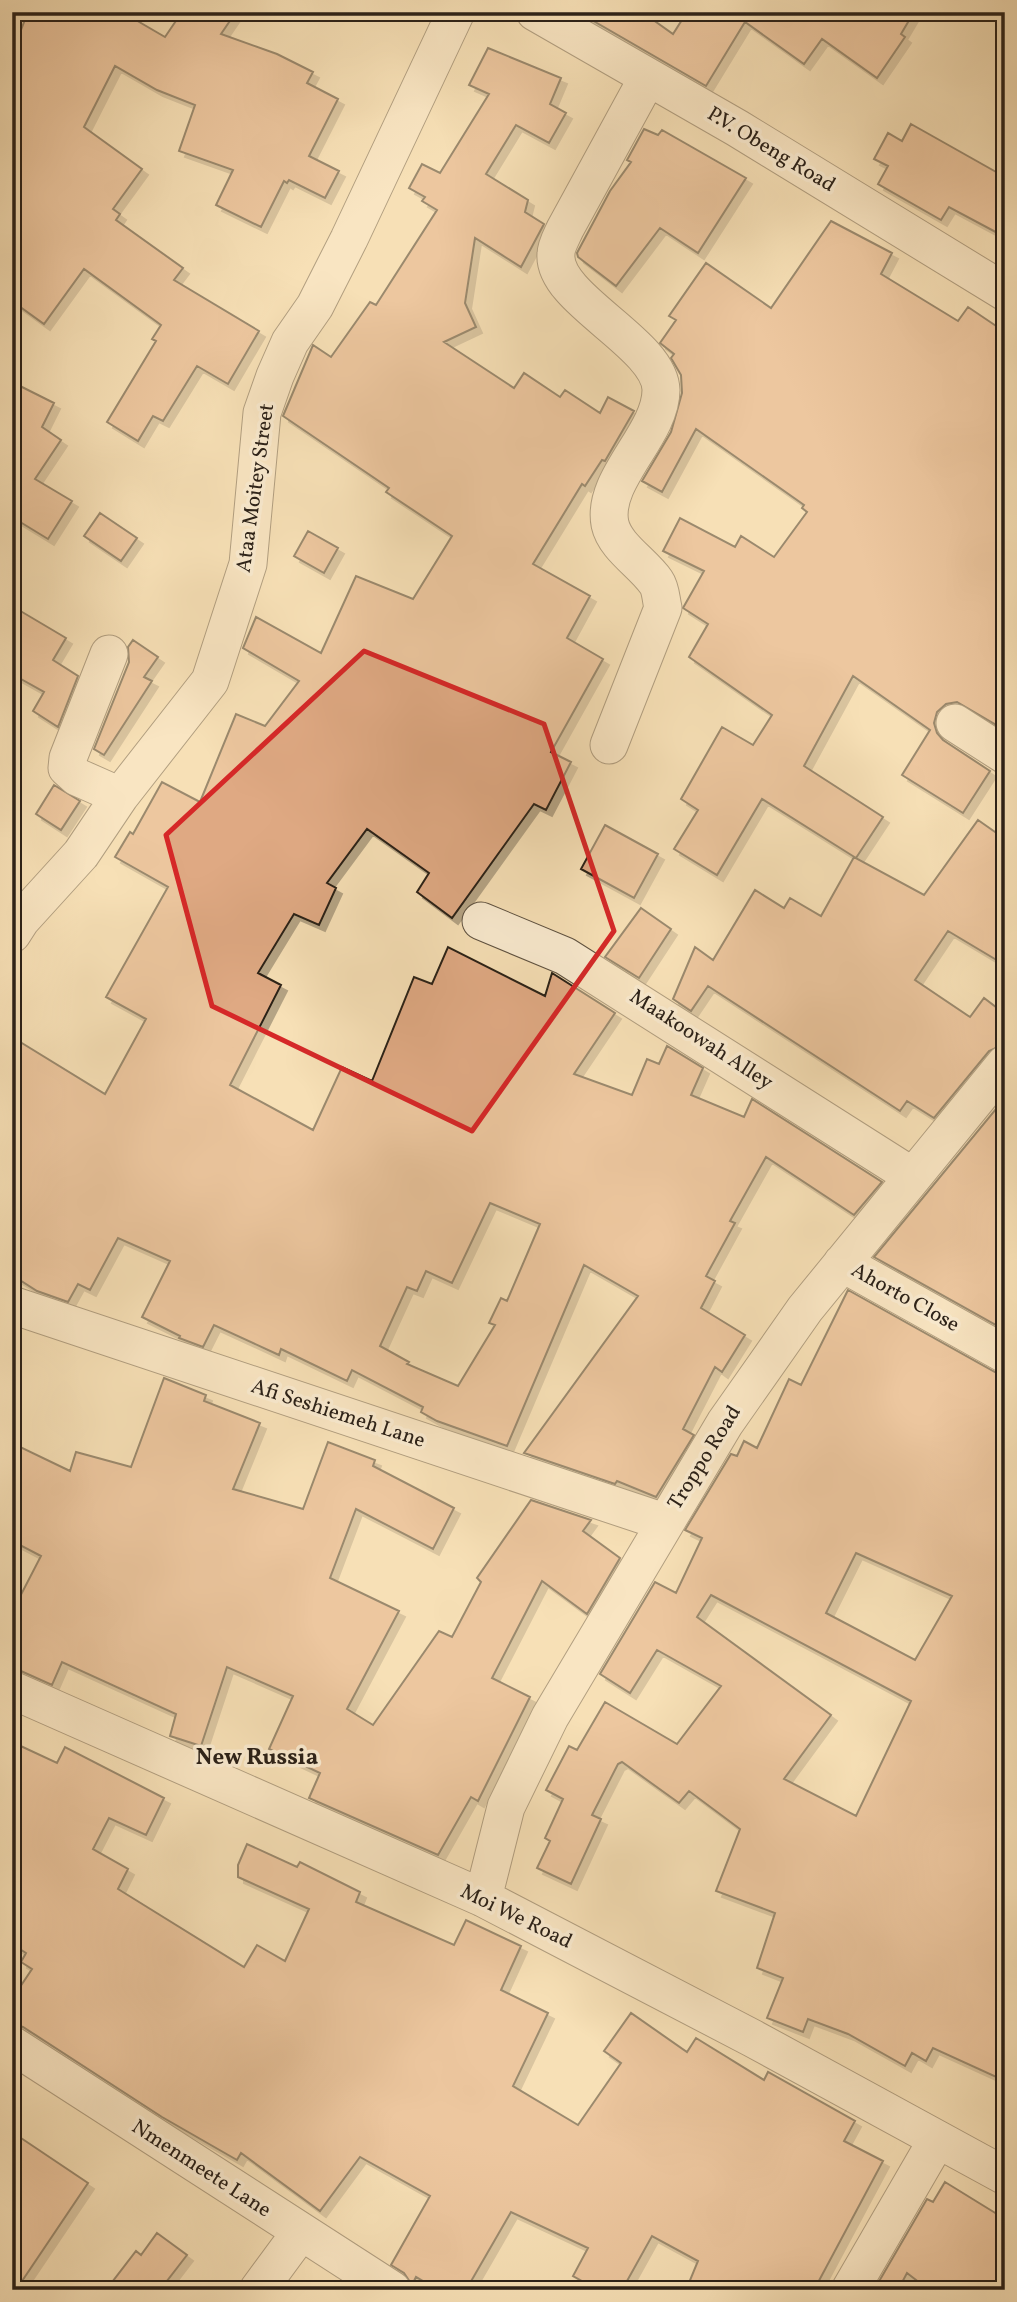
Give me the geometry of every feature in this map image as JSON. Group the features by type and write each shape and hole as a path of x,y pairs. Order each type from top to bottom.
{"street":[{"name":"Ataa Moitey Street","path":"15,923 81,854 120,796 210,681 248,564 262,413 275,376 290,342 315,306 349,239 456,12"},
{"name":"P.V. Obeng Road","path":"535,12 737,128 1005,292"},
{"path":"609,745 663,608 658,584 617,537 610,524 610,500 652,421 661,390 650,363 560,276 556,254 565,229 648,77"},
{"path":"109,654 68,758 67,768 77,777 120,796"},
{"path":"955,723 1005,755"},
{"name":"Maakoowah Alley","path":"481,920 575,962 912,1176"},
{"name":"Troppo Road","path":"483,1898 506,1807 550,1717 725,1423 805,1308 1005,1063"},
{"name":"Ahorto Close","path":"842,1263 1005,1354"},
{"name":"Afi Seshiemeh Lane","path":"12,1305 664,1522"},
{"name":"Moi We Road","path":"12,1690 483,1898 752,2038 1005,2176"},
{"name":"Nmenmeete Lane","path":"12,2045 392,2290"},
{"path":"850,2290 937,2140"},
{"path":"258,2290 300,2233"}],"highlighted area":[{"path":"364,651 544,724 614,931 472,1131 212,1006 166,835"}],"building":[{"path":"28,12 122,12 165,37 182,12 236,12 221,34 277,54 313,72 307,83 338,99 309,156 339,171 325,198 289,180 287,183 284,181 261,227 216,205 233,170 179,151 195,105 157,90 115,66 84,127 142,169 113,209 120,214 116,220 183,268 174,280 259,331 228,384 197,366 163,421 153,416 138,441 107,422 156,341 152,339 161,325 84,269 44,324 12,301 12,53"},
{"path":"578,12 642,12 673,34 687,12 914,12 901,34 905,37 877,78 822,39 804,64 745,22 706,86"},
{"path":"488,48 561,78 550,104 566,113 549,143 516,125 486,174 528,200 525,212 544,224 521,267 475,238 465,303 476,327 444,342 514,388 524,373 560,397 565,390 600,413 608,397 634,411 605,461 602,460 585,486 582,484 533,564 590,596 567,638 603,659 551,752 571,762 546,810 534,804 452,918 417,892 429,873 367,829 327,883 336,888 319,925 294,914 258,973 281,985 230,1085 313,1130 342,1067 372,1081 414,977 432,984 448,947 545,996 552,973 615,1013 574,1074 632,1095 647,1059 659,1064 667,1046 703,1068 691,1095 744,1117 752,1099 882,1182 854,1215 766,1157 730,1221 735,1223 706,1276 715,1281 701,1308 745,1335 722,1372 715,1367 683,1429 694,1435 656,1497 617,1481 615,1484 524,1453 638,1296 584,1265 507,1446 437,1421 421,1412 423,1407 352,1370 347,1381 281,1349 279,1355 214,1325 203,1347 179,1338 180,1336 142,1317 170,1261 118,1238 90,1290 78,1284 68,1302 37,1291 12,1275 12,1037 105,1094 146,1019 106,997 168,887 115,857 130,832 133,834 162,782 200,802 236,714 265,726 299,681 243,648 256,617 321,653 356,576 413,599 452,536 386,492 389,488 283,416 313,345 331,357 370,302 376,305 437,210 422,201 425,197 409,188 422,164 440,173 489,94 469,85","holes":["490,1203 540,1224 507,1301 501,1298 489,1323 495,1325 458,1386 407,1364 409,1362 380,1346 407,1287 417,1291 426,1271 452,1283"]},
{"path":"911,124 1005,177 1005,237 949,207 941,220 878,184 888,166 874,159 888,133 902,141"},
{"path":"644,129 658,135 662,130 746,178 698,253 660,228 616,286 578,257 577,253 610,191 631,162 627,160"},
{"path":"831,221 892,253 881,274 958,321 968,307 1005,332 1005,730 957,702 946,704 937,712 934,723 943,740 990,771 963,813 902,775 930,730 853,676 804,766 883,817 856,858 762,799 717,875 674,849 698,810 681,799 722,727 753,745 772,715 689,657 708,624 683,608 704,571 663,551 680,518 735,547 741,536 774,557 807,512 802,508 804,505 696,429 662,492 642,481 671,432 682,393 681,375 671,358 674,354 660,343 676,320 669,316 706,263 771,308"},
{"path":"12,382 54,403 42,427 61,440 35,479 72,501 48,539 12,517"},
{"path":"100,513 137,538 121,561 84,536"},
{"path":"308,531 338,548 324,573 294,556"},
{"path":"12,606 66,638 53,660 78,676 58,727 33,711 44,692 12,674"},
{"path":"133,640 158,657 144,677 152,681 104,755 94,749 129,662 128,647"},
{"path":"54,785 80,801 61,830 36,814"},
{"path":"978,820 1005,839 1005,965 948,931 915,980 970,1017 984,998 1005,1014 1005,1044 989,1051 934,1118 907,1101 900,1111 708,986 691,1011 673,999 695,947 713,960 755,890 784,908 790,898 821,916 854,857 924,895"},
{"path":"605,825 658,854 634,898 581,869"},
{"path":"641,908 671,929 639,978 605,957"},
{"path":"1005,1098 1005,1330 874,1257"},
{"path":"848,1290 995,1372 1005,1375 1005,2081 933,2048 926,2061 912,2053 905,2066 848,2034 808,2019 803,2032 767,2018 783,1978 757,1968 775,1913 716,1891 740,1829 689,1791 679,1803 622,1762 618,1764 592,1815 601,1819 571,1884 537,1868 550,1841 545,1838 563,1799 546,1790 569,1746 577,1750 605,1702 677,1744 721,1686 657,1650 630,1693 600,1674 655,1582 676,1593 702,1538 685,1530 731,1454 737,1456 744,1441 757,1448 789,1379 801,1385","holes":["856,1553 952,1596 915,1660 826,1613","711,1595 911,1701 856,1816 784,1779 831,1715 697,1617"]},
{"path":"164,1378 206,1395 204,1401 260,1423 233,1489 303,1509 328,1442 375,1460 373,1466 454,1508 433,1549 356,1509 330,1578 399,1611 347,1709 373,1725 439,1631 452,1637 481,1582 477,1578 531,1500 591,1520 583,1531 620,1558 587,1614 542,1581 492,1678 530,1697 478,1801 471,1797 438,1855 309,1798 320,1773 269,1749 293,1696 227,1667 201,1746 170,1736 176,1714 62,1662 52,1685 12,1667 12,1612 41,1556 12,1541 12,1443 70,1471 76,1452 131,1467"},
{"path":"12,1742 57,1763 65,1747 164,1798 146,1835 109,1818 93,1849 128,1869 118,1889 244,1967 257,1945 285,1961 309,1909 238,1877 238,1865 247,1844 297,1867 300,1862 360,1892 356,1902 454,1945 466,1920 521,1946 501,1990 548,2013 513,2086 578,2125 621,2063 604,2051 631,2013 687,2052 696,2038 764,2080 768,2072 855,2121 844,2141 883,2161 814,2290 686,2290 698,2261 652,2236 622,2290 598,2290 573,2276 588,2248 511,2212 466,2290 438,2290 416,2277 412,2285 404,2273 391,2265 430,2196 360,2157 320,2211 241,2153 237,2160 162,2117 23,2027 12,2024 12,1999 32,1969 21,1962 26,1953 12,1944"},
{"path":"12,2132 88,2183 16,2290 12,2290"},
{"path":"945,2182 1005,2219 1005,2290 929,2290 907,2273 898,2290 874,2290 927,2199 933,2202"},
{"path":"157,2233 187,2255 160,2290 106,2290 136,2251 141,2255"}],"district":[{"name":"New Russia","path":"257,1758"}]}
